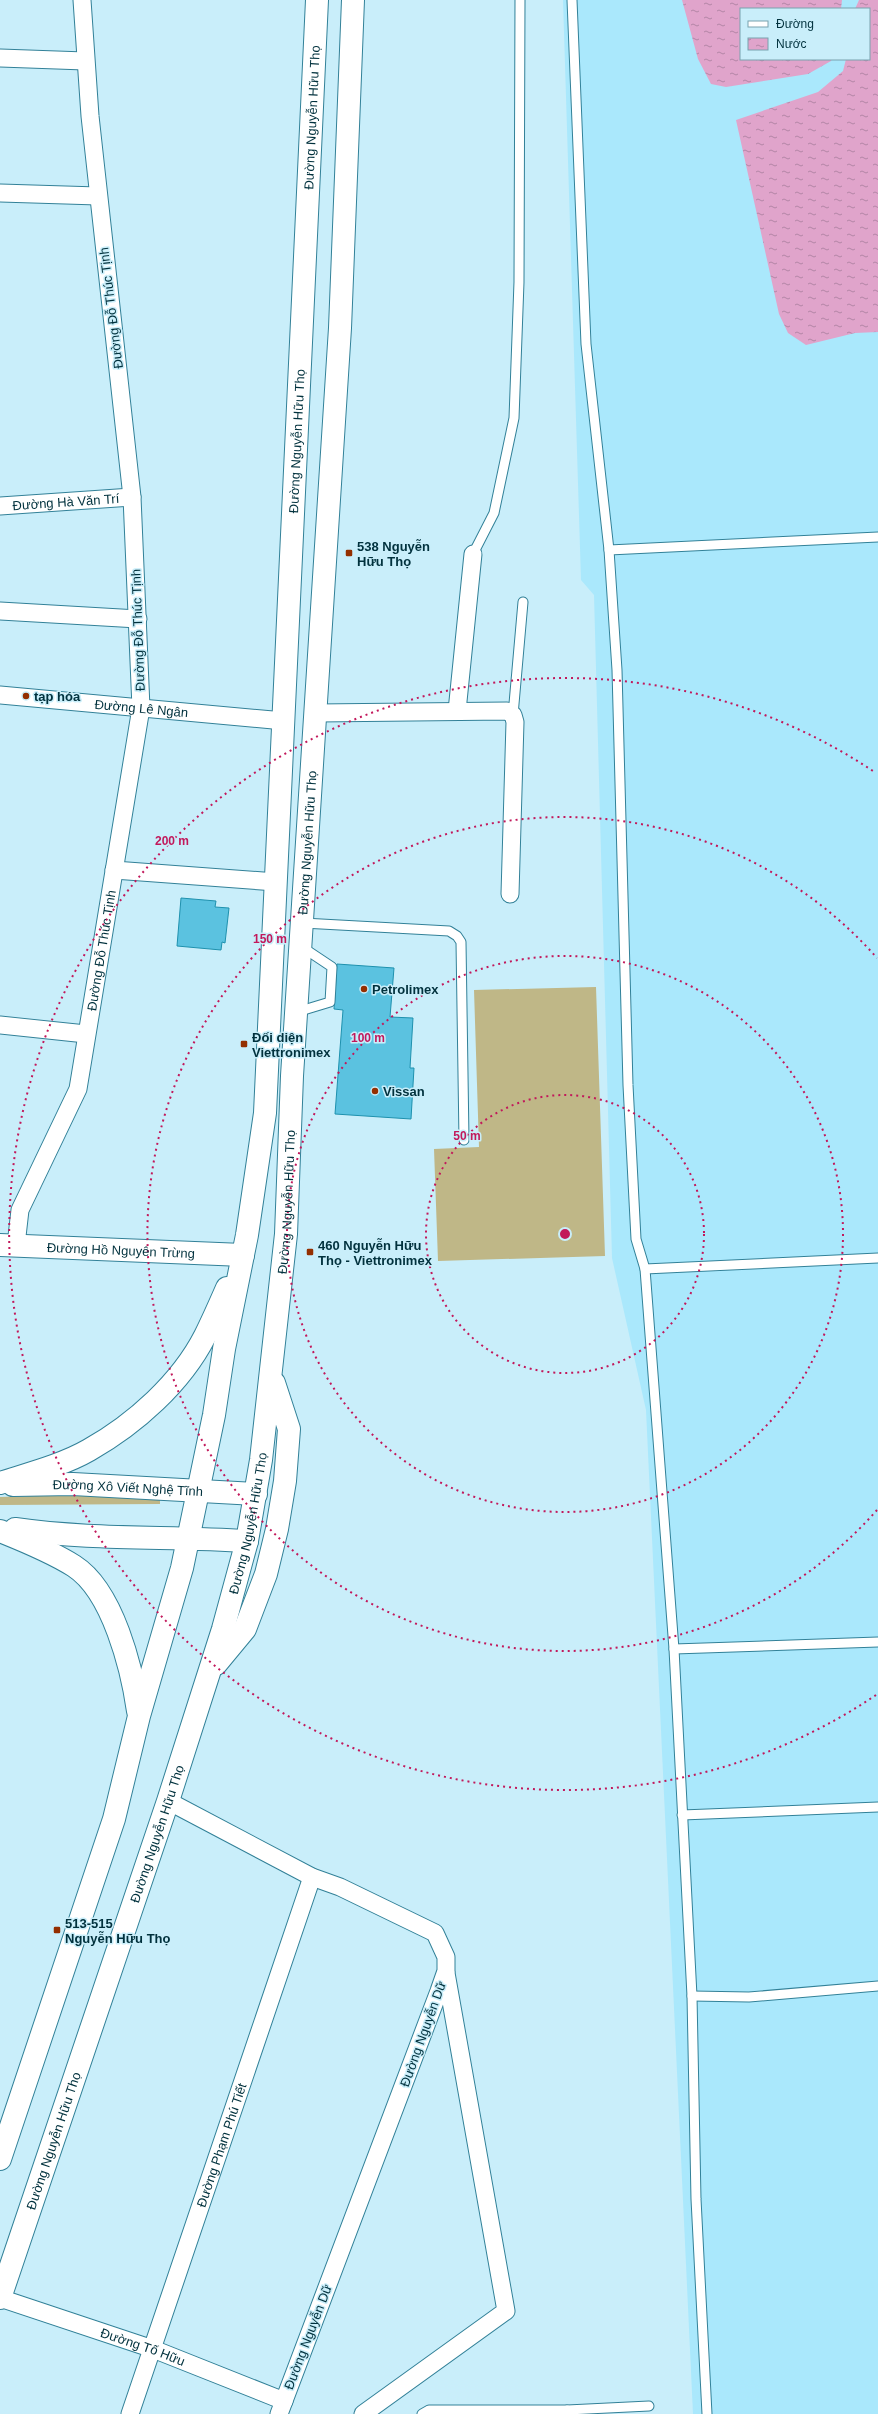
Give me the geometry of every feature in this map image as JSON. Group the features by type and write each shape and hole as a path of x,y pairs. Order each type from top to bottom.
{"main road":[{"name":"Đường Nguyễn Hữu Thọ","path":"0,2159 114,1819 139,1716 182,1568 243,1255 260,1158 265,1113 317,0"},
{"name":"Đường Nguyễn Hữu Thọ","path":"0,2298 168,1801 209,1673 247,1541 256,1494 272,1375 286,1234 297,1012 340,328 353,0"},
{"name":"Đường Hồ Nguyên Trừng","path":"8,1245 243,1255"},
{"path":"0,1484 88,1451 126,1425 164,1391 184,1368 205,1337 243,1255"},
{"path":"209,1673 245,1630 266,1574 277,1529 285,1482 289,1429 272,1375"},
{"name":"Đường Xô Viết Nghệ Tĩnh","path":"0,1484 72,1484 256,1494"},
{"path":"0,1527 51,1535 188,1537 247,1541"},
{"path":"0,1531 76,1567 93,1584 121,1636 130,1665 139,1716"}],"street":[{"name":"Đường Đỗ Thúc Tịnh","path":"8,1245 20,1210 78,1088 142,708 132,497 98,196 85,61 82,0"},
{"path":"0,58 85,61"},
{"path":"0,193 98,196"},
{"name":"Đường Hà Văn Trí","path":"0,506 132,497"},
{"path":"457,711 473,554"},
{"path":"0,611 138,620"},
{"name":"Đường Lê Ngân","path":"0,695 284,721"},
{"path":"317,712 507,710 513,715 515,722 510,894"},
{"path":"114,870 276,882"},
{"path":"0,1025 86,1034"},
{"name":"Đường Nguyễn Dữ","path":"168,1801 312,1876 340,1887 435,1933 446,1957 446,1971 282,2408"},
{"name":"Đường Phạm Phú Tiết","path":"130,2414 312,1876"},
{"path":"363,2414 506,2311 446,1971"},
{"name":"Đường Tố Hữu","path":"0,2298 153,2349 282,2408"}],"lane":[{"path":"473,554 494,513 514,418 519,282 520,0"},
{"path":"572,0 586,344 609,550 617,670 628,1085 636,1239 645,1269 674,1649 692,1996 696,2199 707,2414"},
{"path":"609,550 878,537"},
{"path":"513,715 523,602"},
{"path":"303,923 427,928 449,931 457,936 461,942 464,1140"},
{"path":"297,1012 330,1002 332,968 302,947"},
{"path":"645,1269 878,1258"},
{"path":"674,1649 878,1642"},
{"path":"682,1815 878,1807"},
{"path":"692,1996 749,1997 878,1986"},
{"path":"422,2414 429,2410 567,2412 649,2406"}],"shaded area":[{"path":"563,0 878,0 878,2414 693,2414 646,1410 612,1258 594,595 581,580"},
{"path":"596,987 605,1256 438,1261 434,1149 479,1147 474,990"},
{"path":"64,1495 160,1499 160,1504 0,1505 0,1497"}],"water":[{"path":"682,0 842,0 841,8 740,8 740,60 832,60 808,74 726,87 711,84 698,59"},
{"path":"859,0 878,0 878,332 855,333 806,345 788,333 779,314 736,120 818,92 843,71 846,60 870,60 870,8 855,8"}],"building":[{"path":"181,898 216,901 215,907 229,908 225,943 222,942 221,950 177,946"},
{"path":"337,964 394,968 390,1017 413,1018 410,1068 414,1068 411,1119 335,1114 343,1010 334,1009"}],"place":[{"name":"538 Nguyễn Hữu Thọ","path":"349,553"},
{"name":"tạp hóa","path":"26,696"},
{"name":"Petrolimex","path":"364,989"},
{"name":"Đối diện Viettronimex","path":"244,1044"},
{"name":"Vissan","path":"375,1091"},
{"name":"460 Nguyễn Hữu Thọ - Viettronimex","path":"310,1252"},
{"name":"513-515 Nguyễn Hữu Thọ","path":"57,1930"}]}
